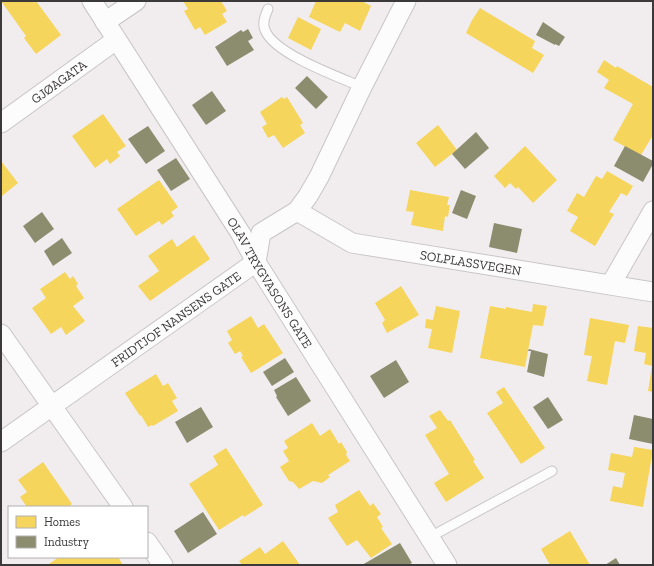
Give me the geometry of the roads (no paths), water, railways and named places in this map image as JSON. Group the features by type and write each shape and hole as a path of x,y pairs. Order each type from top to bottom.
{"street":[{"name":"OLAV TRYGVASONS GATE","path":"92,1 241,234 256,262 448,565"},
{"path":"105,22 136,1"},
{"path":"256,262 261,233 297,211 319,177 362,87 406,1"},
{"name":"GJØAGATA","path":"1,124 116,40"},
{"name":"SOLPLASSVEGEN","path":"297,211 352,243 653,292"},
{"path":"611,284 653,211"},
{"name":"FRIDTJOF NANSENS GATE","path":"1,442 256,262"},
{"path":"1,334 121,506"},
{"path":"148,543 163,565"}],"lane":[{"path":"268,9 264,20 265,30 275,44 294,57 362,87"},
{"path":"430,537 552,471"}]}
